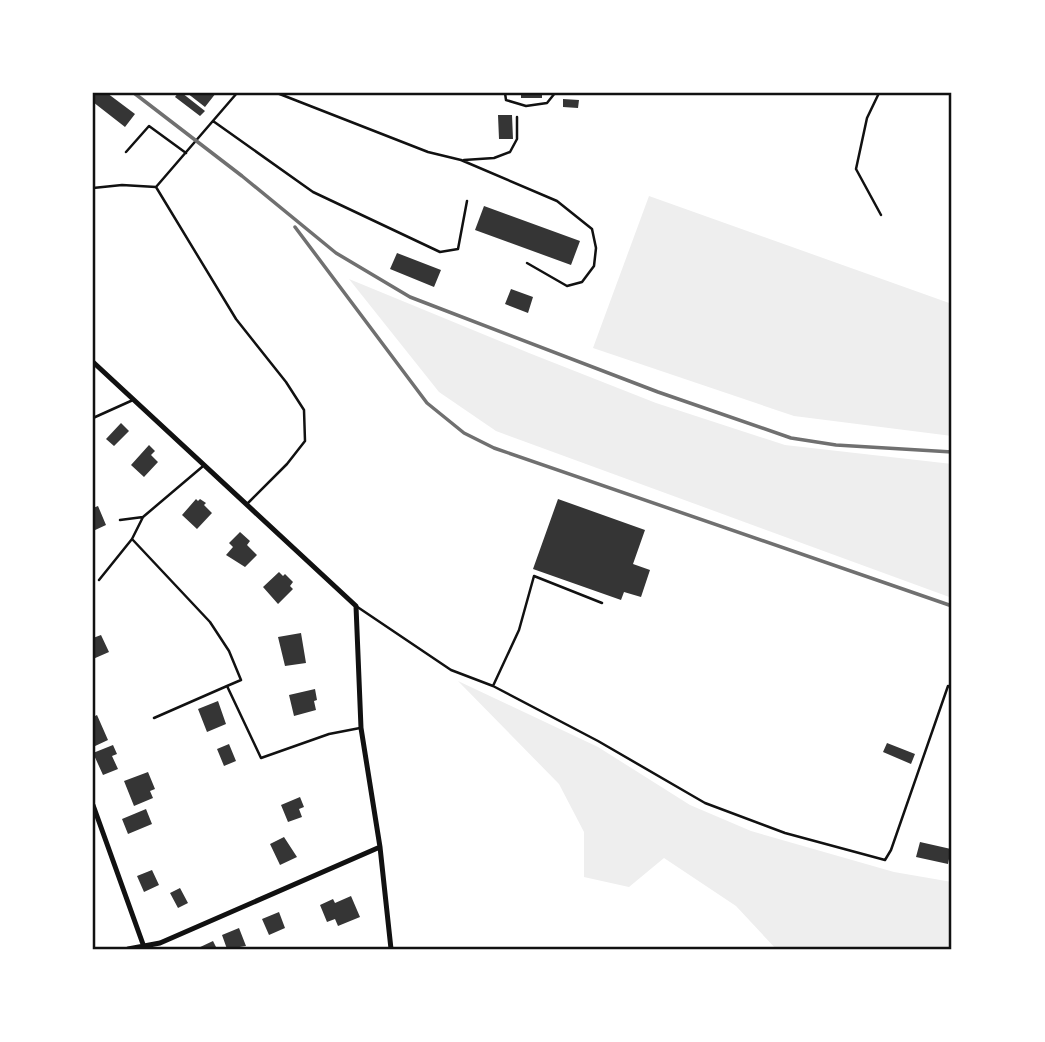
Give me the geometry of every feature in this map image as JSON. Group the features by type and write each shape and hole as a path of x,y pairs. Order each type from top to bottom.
{"street":[{"path":"93,362 356,606 361,728 380,847 391,949"},
{"path":"93,805 144,948"},
{"path":"128,949 160,943 380,847"}],"lane":[{"path":"156,187 237,93"},
{"path":"276,93 428,152 461,160 557,201 592,229 596,247 594,265 582,282 567,286 527,264"},
{"path":"505,93 506,100 526,106 547,103 555,93"},
{"path":"879,93 867,118 856,169 881,215"},
{"path":"461,160 494,158 510,152 517,139 517,117"},
{"path":"213,121 313,192 440,252 458,249 467,201"},
{"path":"126,152 149,126 186,153"},
{"path":"93,188 122,185 156,187"},
{"path":"156,187 236,319 286,382 304,410 306,441 247,504"},
{"path":"93,418 133,400"},
{"path":"99,580 132,538 143,517 205,464"},
{"path":"120,520 143,517"},
{"path":"132,538 210,622 229,651 241,680 155,718"},
{"path":"493,686 519,630 534,576 602,603"},
{"path":"356,606 451,670 493,686 598,741 705,803 785,833 885,860 891,850 948,686 952,687"},
{"path":"227,686 261,758 329,734 361,728"}],"shaded area":[{"path":"649,196 952,304 952,436 794,416 593,348"},
{"path":"349,279 656,403 785,445 952,464 952,598 496,431 439,392"},
{"path":"458,681 598,747 690,805 751,831 894,872 952,882 952,949 776,949 736,906 664,858 629,887 584,877 584,832 559,784"}],"building":[{"path":"93,93 107,93 135,114 125,127 93,102"},
{"path":"182,93 205,111 200,116 175,97"},
{"path":"187,93 216,93 205,107"},
{"path":"521,93 542,93 542,98 521,98"},
{"path":"563,99 579,100 578,108 563,107"},
{"path":"498,115 512,115 513,139 499,139"},
{"path":"484,206 580,241 571,265 475,230"},
{"path":"397,253 441,270 434,287 390,269"},
{"path":"511,289 533,297 528,313 505,304"},
{"path":"121,423 129,431 114,446 106,439"},
{"path":"149,445 155,451 151,455 158,462 144,477 131,465"},
{"path":"196,499 206,503 204,505 212,513 197,529 182,515"},
{"path":"558,499 645,530 633,564 650,570 641,597 624,592 621,600 533,569"},
{"path":"98,506 106,525 93,531 93,508"},
{"path":"240,532 250,541 247,545 257,555 245,567 226,555 233,547 229,543"},
{"path":"279,572 293,582 290,586 293,589 278,604 263,587"},
{"path":"301,633 306,663 285,666 278,637"},
{"path":"101,635 109,652 93,659 93,638"},
{"path":"315,689 316,710 294,716 289,695"},
{"path":"218,701 226,724 207,732 198,709"},
{"path":"97,715 108,740 93,747 93,717"},
{"path":"887,743 915,754 911,764 883,752"},
{"path":"229,744 236,761 224,766 217,749"},
{"path":"113,745 117,754 112,756 118,769 103,775 93,753"},
{"path":"148,772 155,789 150,791 153,798 134,806 124,781"},
{"path":"300,797 304,807 299,809 302,817 288,822 281,805"},
{"path":"146,809 152,824 128,834 122,819"},
{"path":"284,837 297,857 280,865 270,844"},
{"path":"920,842 951,849 948,864 916,857"},
{"path":"152,870 159,885 144,892 137,876"},
{"path":"180,888 188,903 178,908 170,893"},
{"path":"351,896 360,917 338,926 335,919 327,922 320,905 333,899 335,903"},
{"path":"279,912 285,928 269,935 262,919"},
{"path":"239,928 246,946 227,949 222,935"},
{"path":"213,941 217,949 196,949"}],"railway":[{"path":"134,93 336,253 410,297 658,392 791,438 836,445 952,452"},
{"path":"295,227 427,403 464,433 494,448 952,606"}]}
